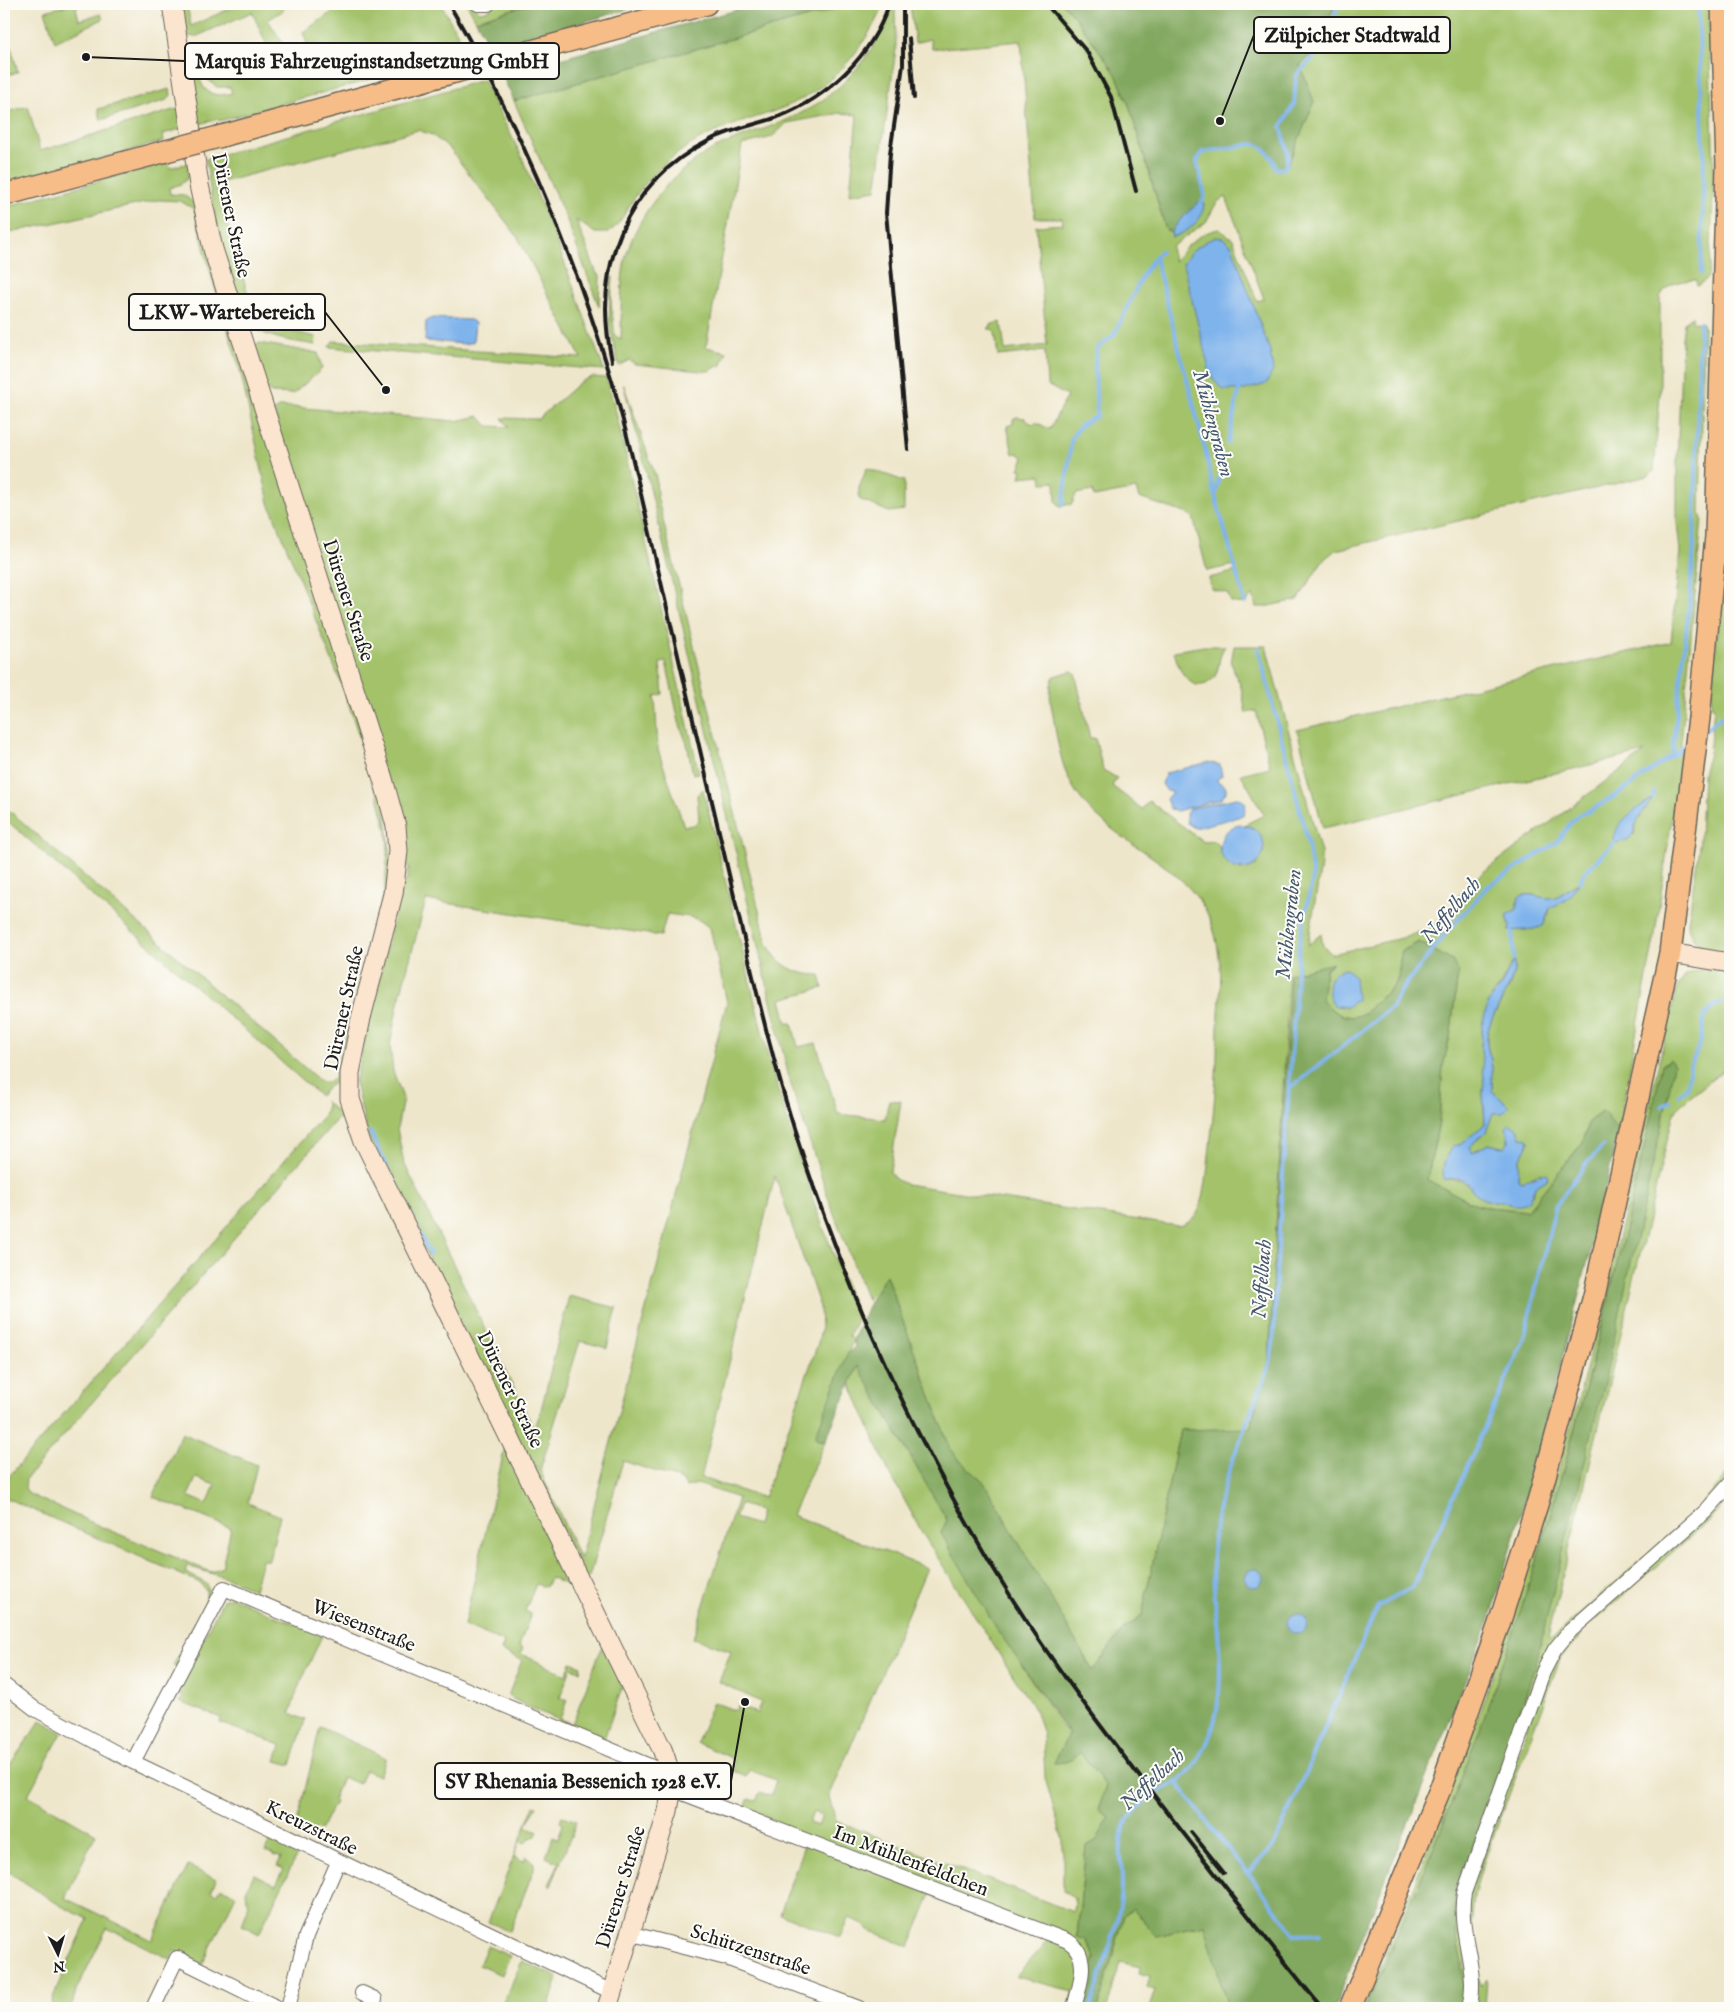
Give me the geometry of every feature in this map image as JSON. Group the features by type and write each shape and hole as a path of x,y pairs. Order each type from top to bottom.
{"main road":[{"path":"4,195 706,4"},
{"path":"1353,2002 1441,1787 1499,1624 1539,1498 1594,1296 1670,953 1699,718 1716,536 1727,167 1722,4"}],"street":[{"name":"Dürener Straße","path":"172,4 204,210 217,264 380,769 396,826 398,852 392,894 352,1058 350,1090 353,1109 364,1141 662,1749 671,1782 668,1811 609,2000"},
{"path":"478,4 488,4"},
{"path":"1670,953 1730,963"},
{"path":"1469,2008 1472,1983 1462,1923 1464,1893 1543,1672 1555,1649 1569,1632 1687,1529 1730,1484"},
{"name":"Wiesenstraße","path":"133,1762 224,1588 671,1782"},
{"name":"Kreuzstraße","path":"4,1685 35,1709 133,1762 338,1862 609,2000"},
{"name":"Im Mühlenfeldchen","path":"671,1782 1068,1941 1079,1952 1083,1967 1074,2008"},
{"path":"288,2008 306,1936 338,1862"},
{"name":"Schützenstraße","path":"629,1933 726,1958 836,2004 859,2008"},
{"path":"153,2008 177,1958 278,2008"},
{"path":"362,1993 375,1999 371,2008"}],"green space":[{"path":"73,4 87,4 76,7 79,20 101,14 103,19 55,42 45,11"},
{"path":"179,4 187,4 191,26 240,4 280,4 284,10 268,20 286,48 287,69 296,67 298,59 304,57 305,62 312,60 303,32 344,4 441,4 468,53 219,121 218,119 196,125 186,52 193,55 202,85 206,90 212,94 221,95 232,93 230,87 217,87 206,78 204,54 213,54 222,74 230,70 234,79 274,61 252,12 195,37 184,35"},
{"path":"467,4 472,4 479,12 486,11 496,4 530,4 476,20"},
{"path":"530,4 647,4 490,48 476,20"},
{"path":"758,4 853,4 514,101 502,75"},
{"path":"853,4 884,4 863,43 837,74 821,87 785,107 740,122 687,147 665,164 649,180 635,197 620,221 608,233 595,233 576,220 597,274 600,275 599,307 568,223 514,101"},
{"path":"893,4 895,4 896,49 876,190 850,194 857,115 841,113 787,123 772,137 742,145 706,347 727,352 721,367 719,365 710,371 700,371 635,364 629,360 619,366 609,325 611,277 613,277 611,303 615,336 621,339 622,287 626,256 640,222 662,190 690,164 706,153 793,117 833,92 846,80 869,52 887,20"},
{"path":"910,4 1063,4 1074,16 1116,74 1129,105 1166,230 1171,232 1172,237 1186,229 1199,213 1202,205 1204,192 1197,161 1202,152 1253,144 1259,145 1273,159 1288,165 1314,102 1300,65 1317,49 1335,4 1708,4 1714,172 1710,268 1707,279 1697,286 1696,280 1675,283 1667,288 1660,297 1660,394 1654,471 1648,476 1336,550 1323,560 1298,600 1264,607 1256,607 1253,595 1244,603 1231,602 1227,593 1211,589 1209,578 1237,571 1235,565 1207,571 1193,517 1188,514 1139,498 1136,489 1094,497 1092,491 1076,494 1072,504 1060,506 1056,501 1055,482 1042,483 1041,475 1020,477 1022,470 1019,469 1024,458 1018,453 1013,454 1007,426 1013,424 1013,419 1017,417 1025,418 1025,420 1033,424 1035,422 1050,429 1067,396 1047,385 1045,351 998,356 995,333 992,329 988,329 992,324 1001,322 1005,350 1047,345 1036,226 1063,224 1062,218 1035,218 1021,41 932,49 930,39 915,43","holes":["1226,197 1264,299 1257,301 1233,239 1219,229 1199,237 1174,262 1171,247 1206,222 1217,202"]},
{"path":"1063,4 1335,4 1317,49 1300,65 1314,102 1288,165 1283,169 1276,168 1268,153 1261,147 1253,144 1202,152 1197,161 1205,196 1203,202 1191,209 1171,232 1166,230 1129,105 1116,74 1074,16"},
{"path":"4,32 7,32 18,72 4,76 4,64 6,63"},
{"path":"483,80 521,155 556,240 604,370 329,347 333,341 581,358 517,236 449,148 432,135 418,130 215,184 253,311 262,324 316,337 315,345 270,336 247,322 239,310 226,269 215,219 206,159"},
{"path":"170,89 171,95 167,100 101,120 98,109"},
{"path":"28,106 40,151 173,110 180,109 184,128 163,134 164,141 4,185 4,113"},
{"path":"168,162 169,168 189,163 188,178 181,184 169,188 170,194 184,195 196,205 384,799 392,866 342,1079 329,1086 320,1096 4,818 4,806 320,1081 326,1083 334,1079 384,892 388,853 387,832 376,788 346,696 269,503 240,370 212,278 194,209 180,201 158,200 4,234 4,207"},
{"path":"1692,316 1693,322 1703,323 1704,328 1700,514 1702,519 1678,776 1655,934 1618,1131 1603,1111 1588,1122 1583,1142 1527,1211 1479,1206 1427,1180 1439,1122 1443,1066 1451,1032 1458,971 1454,962 1419,942 1402,951 1398,978 1394,985 1366,1012 1353,1017 1341,1015 1322,999 1326,969 1332,964 1289,974 1269,1360 1250,1429 1180,1430 1142,1615 1121,1632 1093,1671 983,1482 962,1463 950,1448 886,1276 872,1298 869,1295 867,1300 831,1206 790,1082 642,454 623,383 656,478 657,496 767,943 776,957 788,967 811,975 820,975 823,988 781,999 787,1023 792,1023 798,1047 816,1043 838,1114 885,1119 889,1100 901,1101 890,1171 894,1178 906,1184 1178,1226 1192,1220 1196,1214 1202,1201 1206,1181 1215,1091 1221,989 1220,966 1215,936 1208,915 1191,890 1176,875 1105,824 1089,809 1076,792 1065,769 1055,728 1050,695 1054,676 1072,671 1075,673 1090,738 1095,738 1103,770 1117,778 1112,786 1142,809 1149,801 1204,842 1214,841 1219,846 1221,854 1240,870 1257,865 1263,841 1259,833 1244,825 1264,815 1241,774 1270,767 1256,711 1246,713 1241,687 1231,663 1234,646 1266,646 1321,853 1321,865 1308,945 1321,934 1323,946 1332,954 1406,937 1433,927 1468,885 1486,870 1645,752 1323,828 1297,730 1671,642 1680,551 1677,523 1677,463 1684,323","holes":["1652,799 1637,820 1634,835 1628,816","1579,882 1568,899 1550,908 1548,917 1535,929 1509,931 1513,912 1517,909 1517,902 1524,895 1551,898 1562,894","1514,960 1512,980 1493,1017 1487,1040 1492,1064 1492,1091 1507,1104 1493,1113 1486,1132 1469,1147 1472,1152 1489,1144 1505,1148 1508,1145 1508,1132 1518,1128 1521,1137 1529,1142 1519,1160 1518,1179 1521,1181 1540,1173 1540,1182 1535,1187 1533,1194 1512,1205 1502,1201 1486,1201 1468,1184 1444,1179 1452,1146 1460,1145 1485,1124 1481,1047 1483,1021 1493,994 1499,988"]},
{"path":"259,343 318,353 322,369 293,394 272,393 268,391 252,349"},
{"path":"592,377 606,378 615,408 699,773 693,774 666,662 660,663 663,694 655,696 658,750 684,826 695,825 699,820 697,795 703,789 771,1068 815,1206 858,1318 849,1336 853,1340 815,1437 820,1441 826,1439 792,1515 927,1568 829,1797 836,1821 1073,1912 1074,1897 1063,1891 1063,1841 1045,1778 1043,1735 1036,1712 924,1536 888,1470 850,1383 858,1366 947,1520 941,1533 960,1566 1040,1694 1106,1786 1098,1809 1109,1817 1097,1841 1086,1846 1077,1936 1086,1940 1095,1958 1081,2008 1068,2008 1073,1991 1016,1977 1049,1939 931,1894 909,1947 869,1930 864,1924 849,1918 840,1937 780,1914 804,1845 766,1831 770,1819 745,1809 748,1799 756,1801 760,1792 771,1796 776,1780 749,1770 746,1776 730,1769 734,1763 732,1758 697,1743 713,1702 736,1711 738,1706 757,1713 761,1702 719,1682 731,1651 693,1638 738,1498 697,1484 686,1487 682,1480 623,1461 589,1577 586,1578 534,1474 537,1467 533,1462 530,1463 369,1139 355,1083 401,886 407,879 409,867 404,864 274,411 279,407 293,407 456,421 479,416 488,426 509,427 502,418 538,419 580,382","holes":["426,900 661,936 667,914 690,917 699,920 710,928 727,1002 580,1559 540,1470 580,1341 607,1348 617,1308 569,1296 540,1414 534,1429 404,1163 397,1129 403,1098 393,1071 390,1045 398,1003","775,1176 820,1307 821,1330 818,1343 764,1498 701,1478","740,1504 761,1511 757,1525 735,1518","813,1812 822,1816 818,1826 809,1823"]},
{"path":"867,468 904,481 904,510 889,512 859,499 859,487"},
{"path":"1730,474 1730,957 1709,950 1697,943 1689,931 1688,923 1700,839 1703,773 1709,754 1714,707 1711,706"},
{"path":"1204,646 1225,646 1218,669 1211,681 1206,684 1193,684 1180,669 1174,651"},
{"path":"1419,942 1454,962 1458,971 1451,1032 1443,1066 1439,1122 1427,1180 1479,1206 1527,1211 1583,1142 1588,1122 1603,1111 1618,1131 1597,1226 1525,1499 1488,1624 1334,2008 1228,2008 1205,1925 1156,1936 1133,1908 1124,1915 1098,2008 1081,2008 1095,1958 1086,1940 1077,1937 1086,1846 1097,1840 1109,1817 1098,1810 1106,1786 1080,1752 1069,1761 1054,1763 1069,1733 998,1631 941,1533 947,1520 858,1366 826,1439 820,1441 815,1437 847,1354 855,1347 853,1340 872,1298 886,1275 950,1448 962,1463 983,1481 1093,1671 1121,1632 1142,1615 1180,1430 1250,1428 1269,1360 1289,1007 1289,974 1333,963 1326,969 1322,999 1341,1015 1353,1017 1365,1012 1392,988 1398,978 1402,951"},
{"path":"1704,969 1730,970 1730,1065 1678,1107 1673,1116 1548,1638 1552,1639 1694,1513 1730,1471 1730,1478 1713,1498 1550,1645 1544,1654 1462,1885 1467,1981 1464,2008 1461,2008 1464,1982 1456,1926 1456,1897 1540,1645 1668,1096 1662,1065 1630,1208 1595,1350 1557,1492 1514,1632 1481,1727 1444,1821 1366,2006 1364,2004 1427,1850 1486,1694 1538,1537 1584,1378 1677,987 1687,974"},
{"path":"1670,1059 1674,1065 1668,1096 1605,1379 1535,1667 1456,1897 1455,1926 1464,1981 1461,2008 1365,2008 1425,1869 1462,1775 1497,1681 1536,1563 1577,1422 1613,1280 1662,1065"},
{"path":"325,1101 339,1114 346,1114 575,1588 550,1578 546,1587 536,1584 525,1611 531,1614 519,1646 523,1648 521,1654 566,1675 571,1662 581,1666 580,1671 571,1668 560,1697 567,1700 560,1719 572,1724 603,1644 623,1685 604,1739 524,1705 508,1696 522,1660 501,1651 504,1642 464,1625 505,1447 350,1129 345,1121 338,1118 26,1479 25,1488 29,1494 104,1528 211,1572 222,1567 231,1528 153,1497 182,1433 257,1465 248,1503 280,1516 269,1560 262,1560 254,1590 233,1580 187,1566 185,1572 207,1584 211,1603 177,1668 173,1666 206,1601 206,1591 200,1583 6,1498 4,1501 4,1482 324,1115 327,1105","holes":["196,1478 215,1485 207,1504 188,1496"]},
{"path":"1730,1491 1730,1497 1707,1522 1588,1626 1560,1659 1482,1867 1474,1894 1471,1930 1480,1986 1487,1979 1485,2008 1474,2008 1467,1899 1538,1696 1561,1648"},
{"path":"232,1597 322,1636 298,1688 290,1713 305,1720 291,1765 276,1761 281,1745 220,1723 221,1718 180,1702 183,1696 176,1692 223,1600"},
{"path":"41,1720 62,1733 28,1795 96,1834 65,1898 152,1940 188,1866 216,1879 211,1892 217,1894 221,1887 236,1895 202,1965 174,1951 170,1959 107,1928 76,1991 71,2008 50,2008 57,1987 88,1919 61,1906 4,1869 4,1773"},
{"path":"320,1727 386,1758 379,1776 365,1770 359,1784 342,1777 333,1800 335,1802 320,1831 316,1829 311,1838 295,1831"},
{"path":"534,1805 537,1806 526,1826 538,1831 536,1836 530,1838 525,1843 520,1841 514,1857 524,1861 526,1856 534,1863 534,1869 510,1931 488,1922"},
{"path":"562,1816 577,1821 551,1886 549,1885 559,1863 546,1857 553,1837 558,1839 563,1824 560,1822"},
{"path":"270,1841 297,1855 259,1934 242,1925 248,1908 246,1891 254,1874 276,1885 284,1869 277,1866 281,1858 265,1851"},
{"path":"1133,1908 1156,1936 1205,1925 1228,2008 1149,2008 1155,1990 1147,1988 1150,1976 1139,1973 1140,1967 1120,1962 1107,2008 1098,2008 1124,1915"},
{"path":"487,1946 510,1956 502,1975 479,1965"},
{"path":"522,1961 558,1978 548,2008 501,2007"}],"water":[{"path":"1199,202 1204,202 1198,220 1189,229 1172,237 1171,232 1181,219"},
{"path":"1216,237 1223,238 1232,246 1270,351 1273,371 1266,384 1245,390 1224,390 1214,381 1210,373 1183,264 1197,248"},
{"path":"432,318 471,320 475,323 473,342 466,344 425,341 426,321"},
{"path":"1209,762 1220,765 1222,776 1216,780 1226,787 1226,792 1221,799 1177,811 1170,809 1166,799 1172,792 1167,791 1162,784 1166,773"},
{"path":"1236,798 1242,799 1246,804 1244,814 1195,828 1187,823 1186,814 1189,809"},
{"path":"1653,798 1636,823 1630,838 1614,843 1617,829 1621,822"},
{"path":"1246,825 1258,831 1263,838 1263,856 1258,863 1251,868 1238,869 1226,863 1221,856 1220,843 1226,831 1233,826"},
{"path":"1580,881 1568,899 1550,908 1543,926 1535,929 1509,931 1510,926 1506,915 1517,909 1519,897 1532,895 1547,898 1555,897"},
{"path":"1514,959 1512,979 1493,1018 1487,1041 1492,1064 1492,1091 1507,1104 1508,1108 1503,1113 1493,1113 1486,1132 1469,1147 1472,1152 1489,1144 1505,1148 1509,1141 1506,1127 1509,1124 1518,1128 1521,1137 1527,1138 1529,1142 1519,1160 1518,1179 1521,1181 1546,1173 1548,1179 1535,1187 1529,1200 1521,1205 1512,1205 1502,1201 1486,1201 1473,1191 1467,1182 1460,1179 1444,1179 1443,1174 1445,1162 1452,1146 1460,1145 1485,1124 1481,1047 1483,1021 1489,1001 1500,988"},
{"path":"1346,969 1355,977 1357,1000 1347,1007 1335,1006 1329,995 1329,983 1334,974"},
{"path":"1254,1569 1260,1572 1263,1578 1260,1584 1254,1587 1248,1584 1245,1578 1248,1572"},
{"path":"1297,1614 1304,1617 1307,1624 1304,1631 1297,1634 1290,1631 1287,1624 1290,1617"}],"waterway":[{"name":"Mühlengraben","path":"1200,205 1205,196 1197,161 1202,152 1253,144 1261,147 1268,153 1276,168 1283,169 1286,165 1288,155 1281,127 1294,104 1296,76 1322,48 1339,4"},
{"path":"1698,4 1704,159 1701,273"},
{"name":"Mühlengraben","path":"1161,251 1155,257 1204,445 1213,488 1245,603"},
{"path":"1063,504 1072,437 1082,424 1097,416 1095,365 1097,348 1112,337 1116,331 1143,274 1155,257"},
{"path":"1672,756 1690,598 1694,545 1700,322"},
{"path":"1228,443 1239,390"},
{"path":"1216,494 1220,472"},
{"name":"Mühlengraben","path":"1258,648 1307,838 1313,876 1299,943 1289,1089"},
{"name":"Neffelbach","path":"1705,730 1730,710"},
{"name":"Neffelbach","path":"1090,2008 1110,1947 1121,1899 1121,1837 1126,1823 1140,1807 1158,1793 1179,1781 1194,1766 1205,1748 1215,1719 1220,1671 1213,1576 1215,1529 1230,1469 1266,1375 1272,1353 1289,1089 1392,1007 1403,988 1446,933 1487,887 1557,842 1572,821 1580,814 1590,811 1621,792 1688,744"},
{"path":"1653,798 1654,792"},
{"path":"399,801 407,843"},
{"path":"1580,881 1584,873 1614,843"},
{"path":"1512,932 1514,959"},
{"path":"1678,1095 1687,1088 1690,1067 1700,1044 1705,1015 1716,1004 1730,1001"},
{"path":"1662,1106 1670,1101"},
{"path":"370,1132 430,1254"},
{"path":"1248,1873 1274,1845 1378,1606 1413,1587 1523,1342 1556,1205 1586,1164 1603,1146"},
{"path":"1176,1781 1295,1935 1320,1934"}],"railway":[{"path":"449,4 498,94 541,188 579,283 612,381 636,472 746,949 773,1055 804,1159 824,1217 870,1330 922,1441 981,1548 1013,1600 1067,1680 1124,1757 1322,2008"},
{"path":"612,361 607,327 607,294 611,263 621,233 635,205 655,180 680,158 718,136 778,117 796,109 831,86 860,57 872,41 889,4"},
{"path":"903,4 903,65 890,153 886,213 908,449"},
{"path":"1046,4 1087,52 1111,97 1136,191"},
{"path":"909,38 914,98"},
{"path":"1191,1832 1224,1873"}],"place":[{"name":"Marquis Fahrzeuginstandsetzung GmbH","path":"86,57"},
{"name":"Zülpicher Stadtwald","path":"1220,121"},
{"name":"LKW-Wartebereich","path":"386,390"},
{"name":"SV Rhenania Bessenich 1928 e.V.","path":"745,1702"}]}
